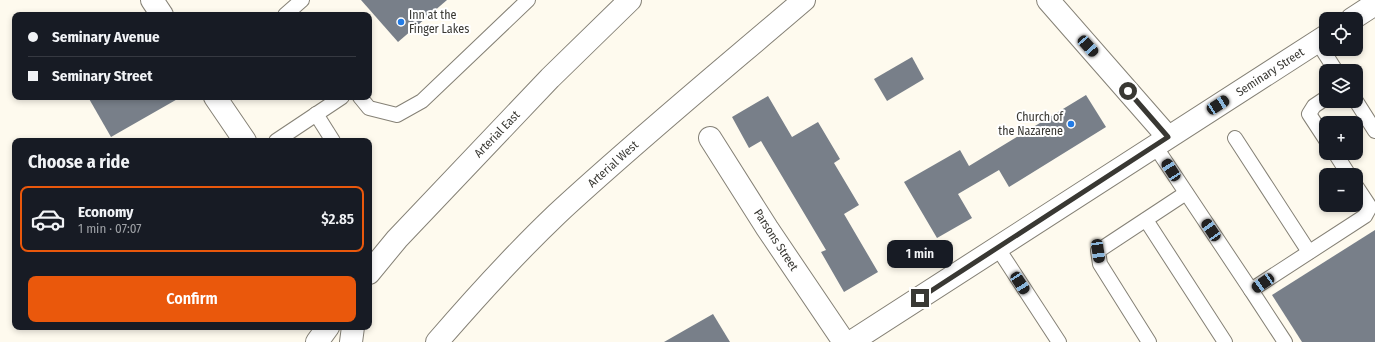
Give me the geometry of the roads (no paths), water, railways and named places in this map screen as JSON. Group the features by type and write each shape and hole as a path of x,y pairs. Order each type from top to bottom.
{"main road":[{"path":"152,0 160,12"},
{"name":"Arterial East","path":"372,269 396,239 550,78 630,0"},
{"name":"Arterial West","path":"437,342 479,294 556,215 641,139 804,0"},
{"path":"1048,0 1162,142"},
{"path":"1363,12 1375,4"},
{"name":"Seminary Street","path":"865,338 997,248 1319,41"},
{"path":"217,100 243,138"},
{"name":"Parsons Street","path":"710,138 763,221 844,342"},
{"path":"316,342 326,330"},
{"path":"351,342 353,330"}],"lane":[{"path":"288,12 302,0"},
{"path":"362,100 369,108 397,115 422,101 528,0"},
{"path":"280,138 337,100"},
{"path":"1319,103 1314,106 1310,114 1319,129"},
{"path":"1360,108 1375,131"},
{"path":"316,114 332,138"},
{"path":"1235,138 1309,252"},
{"path":"1162,142 1186,193 1285,342"},
{"path":"1149,342 1100,264 1098,251 1186,193"},
{"path":"1251,290 1365,216 1370,207 1363,196"},
{"path":"1146,220 1225,342"},
{"path":"997,248 1059,342"}],"place":[{"name":"Inn at the Finger Lakes","path":"401,22"},
{"name":"Church of the Nazarene","path":"1071,124"}]}
